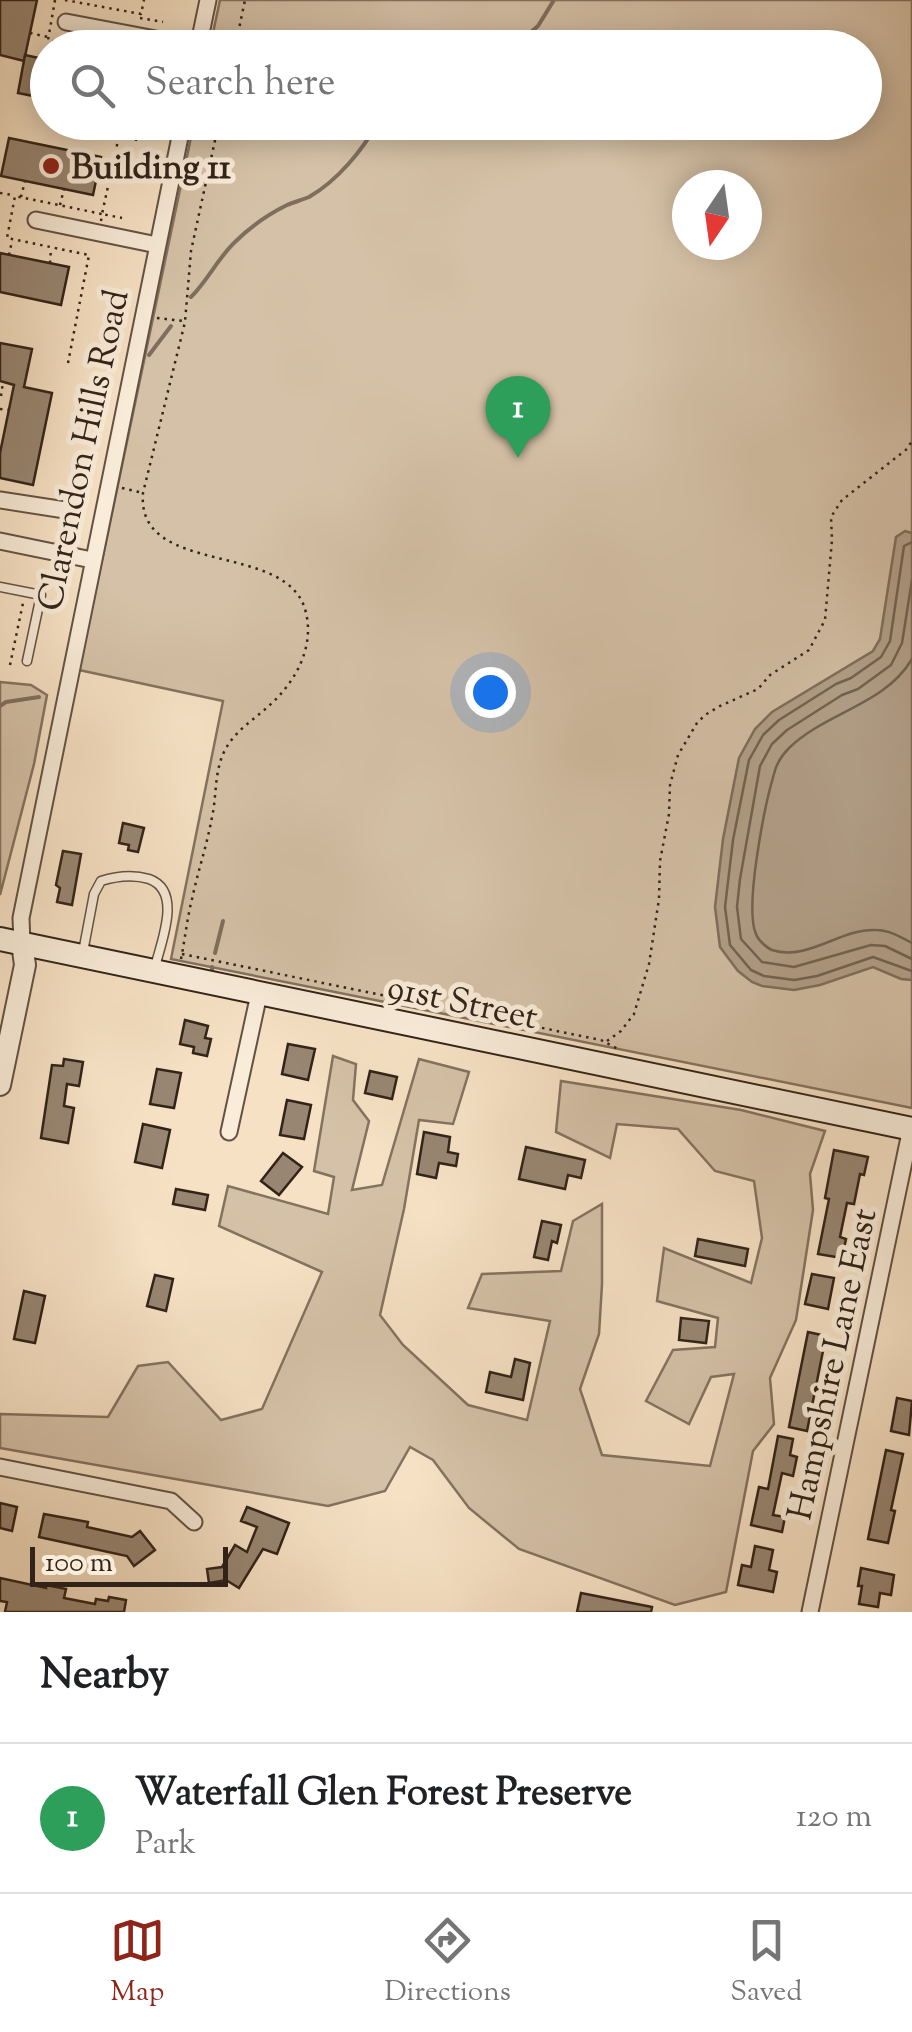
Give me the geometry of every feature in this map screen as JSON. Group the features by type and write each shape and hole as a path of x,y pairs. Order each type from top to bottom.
{"main road":[{"name":"91st Street","path":"11,941 912,1128"}],"street":[{"path":"202,30 208,0"},
{"path":"66,22 108,30"},
{"name":"Clarendon Hills Road","path":"0,1085 25,965 11,941 20,918 178,140"},
{"path":"36,220 157,245"},
{"path":"0,500 65,510"},
{"path":"0,541 92,560"},
{"path":"229,1132 259,994"},
{"name":"Hampshire Lane East","path":"810,1612 912,1128"},
{"path":"0,1467 170,1502 194,1522"}],"lane":[{"path":"0,587 41,596 27,662"},
{"path":"82,956 100,881 135,876 153,880 167,896 154,971"}],"path":[{"path":"65,0 162,22"},
{"path":"101,7 103,0"},
{"path":"140,18 144,0"},
{"path":"238,30 245,0"},
{"path":"100,222 117,140"},
{"path":"181,961 220,762 241,729 276,700 295,676 310,630 302,599 287,582 276,575 168,541 143,514 143,493 185,322 191,250 214,140"},
{"path":"21,197 26,181"},
{"path":"60,205 64,189"},
{"path":"0,193 122,218"},
{"path":"15,196 7,238 89,255 68,363"},
{"path":"0,234 8,235"},
{"path":"9,255 12,239"},
{"path":"50,263 52,247"},
{"path":"140,325 158,317 185,322"},
{"path":"0,397 3,382"},
{"path":"0,409 9,410"},
{"path":"606,1042 634,1014 649,964 658,909 660,861 670,814 670,785 678,754 705,715 758,689 770,675 809,650 825,620 831,518 842,500 912,441"},
{"path":"115,486 143,493"},
{"path":"10,664 24,596"},
{"path":"182,954 606,1042 619,1050"}],"shaded area":[{"path":"220,0 912,0 912,1108 171,959 223,701 79,670 190,140 882,140 882,30 214,30"},
{"path":"0,682 31,685 47,695 34,764 0,895"},
{"path":"333,1056 356,1064 353,1100 369,1121 352,1190 382,1185 419,1059 469,1072 453,1124 419,1120 380,1315 403,1345 468,1405 527,1420 550,1321 468,1308 482,1274 561,1271 573,1221 602,1204 599,1334 580,1389 602,1455 710,1466 734,1374 711,1377 689,1424 646,1401 673,1350 715,1347 718,1318 657,1301 664,1248 751,1283 762,1238 754,1181 715,1171 678,1129 617,1124 610,1158 556,1132 561,1081 741,1110 825,1131 810,1174 813,1210 796,1320 770,1378 774,1424 753,1451 726,1592 675,1605 519,1549 469,1508 433,1460 410,1447 385,1491 328,1506 0,1448 0,1414 108,1417 138,1366 168,1362 221,1420 262,1409 322,1272 219,1226 228,1186 328,1214 334,1177 314,1171"}],"water":[{"path":"905,531 912,533 912,980 873,967 794,990 762,986 738,971 720,947 715,907 739,758 755,729 772,712 873,651 880,639 896,537"}],"building":[{"path":"0,0 37,0 24,61 0,55"},
{"path":"25,55 30,56 30,95 18,93"},
{"name":"Building 11","path":"9,138 101,157 93,195 1,176"},
{"path":"0,253 69,267 61,305 0,292"},
{"path":"0,343 32,349 24,387 52,393 33,485 0,478 0,453 14,385 0,381"},
{"path":"123,823 144,828 138,852 119,843"},
{"path":"63,851 81,854 72,905 57,902"},
{"path":"185,1020 208,1026 205,1038 211,1039 207,1056 180,1044"},
{"path":"288,1044 315,1049 308,1080 282,1074"},
{"path":"64,1059 83,1062 79,1086 67,1084 64,1106 74,1108 68,1143 41,1138 52,1065 63,1066"},
{"path":"157,1069 181,1073 174,1108 150,1104"},
{"path":"370,1071 397,1077 392,1099 365,1093"},
{"path":"287,1100 311,1105 304,1139 280,1135"},
{"path":"143,1124 170,1130 162,1168 135,1162"},
{"path":"424,1132 450,1137 448,1152 458,1154 456,1166 439,1163 436,1178 417,1174"},
{"path":"526,1147 585,1160 581,1178 568,1175 565,1189 519,1179"},
{"path":"834,1150 868,1157 854,1204 847,1203 840,1237 846,1239 842,1258 818,1254"},
{"path":"283,1153 302,1167 279,1195 261,1181"},
{"path":"176,1189 208,1195 205,1210 173,1204"},
{"path":"542,1221 561,1225 548,1260 534,1257"},
{"path":"698,1239 748,1249 745,1266 695,1256"},
{"path":"812,1274 834,1278 828,1309 805,1304"},
{"path":"155,1275 173,1279 166,1311 147,1306"},
{"path":"24,1291 45,1296 35,1343 14,1339"},
{"path":"681,1318 709,1321 706,1343 679,1340"},
{"path":"808,1332 826,1336 807,1431 789,1427"},
{"path":"515,1359 530,1363 523,1400 486,1392 490,1372 511,1377"},
{"path":"897,1398 912,1401 909,1435 891,1431"},
{"path":"778,1436 793,1439 790,1455 797,1457 793,1476 782,1473 773,1515 785,1517 782,1532 751,1525 759,1487 768,1489"},
{"path":"886,1450 903,1454 888,1543 868,1539"},
{"path":"0,1503 17,1507 12,1531 0,1528"},
{"path":"247,1507 289,1523 277,1554 263,1549 239,1588 226,1580 209,1583 207,1569 222,1567 235,1545 247,1552 257,1527 241,1521"},
{"path":"44,1514 88,1522 87,1527 132,1537 140,1531 155,1550 134,1566 127,1556 39,1537"},
{"path":"755,1546 773,1550 769,1570 777,1572 773,1592 738,1585 742,1565 751,1567"},
{"path":"861,1568 894,1575 891,1595 880,1593 878,1607 859,1604"},
{"path":"0,1578 66,1589 64,1598 95,1604 96,1599 108,1601 109,1597 126,1600 124,1612 5,1612 7,1602 0,1601"},
{"path":"581,1593 652,1607 651,1612 577,1612"}],"waterway":[{"path":"533,30 554,0"},
{"path":"191,297 246,232 319,190 339,174 367,140"},
{"path":"149,355 171,326"},
{"path":"0,706 39,697"},
{"path":"215,953 223,921"}],"place":[{"name":"Building 11","path":"51,166"},
{"name":"Waterfall Glen Forest Preserve","path":"518,458"}]}
